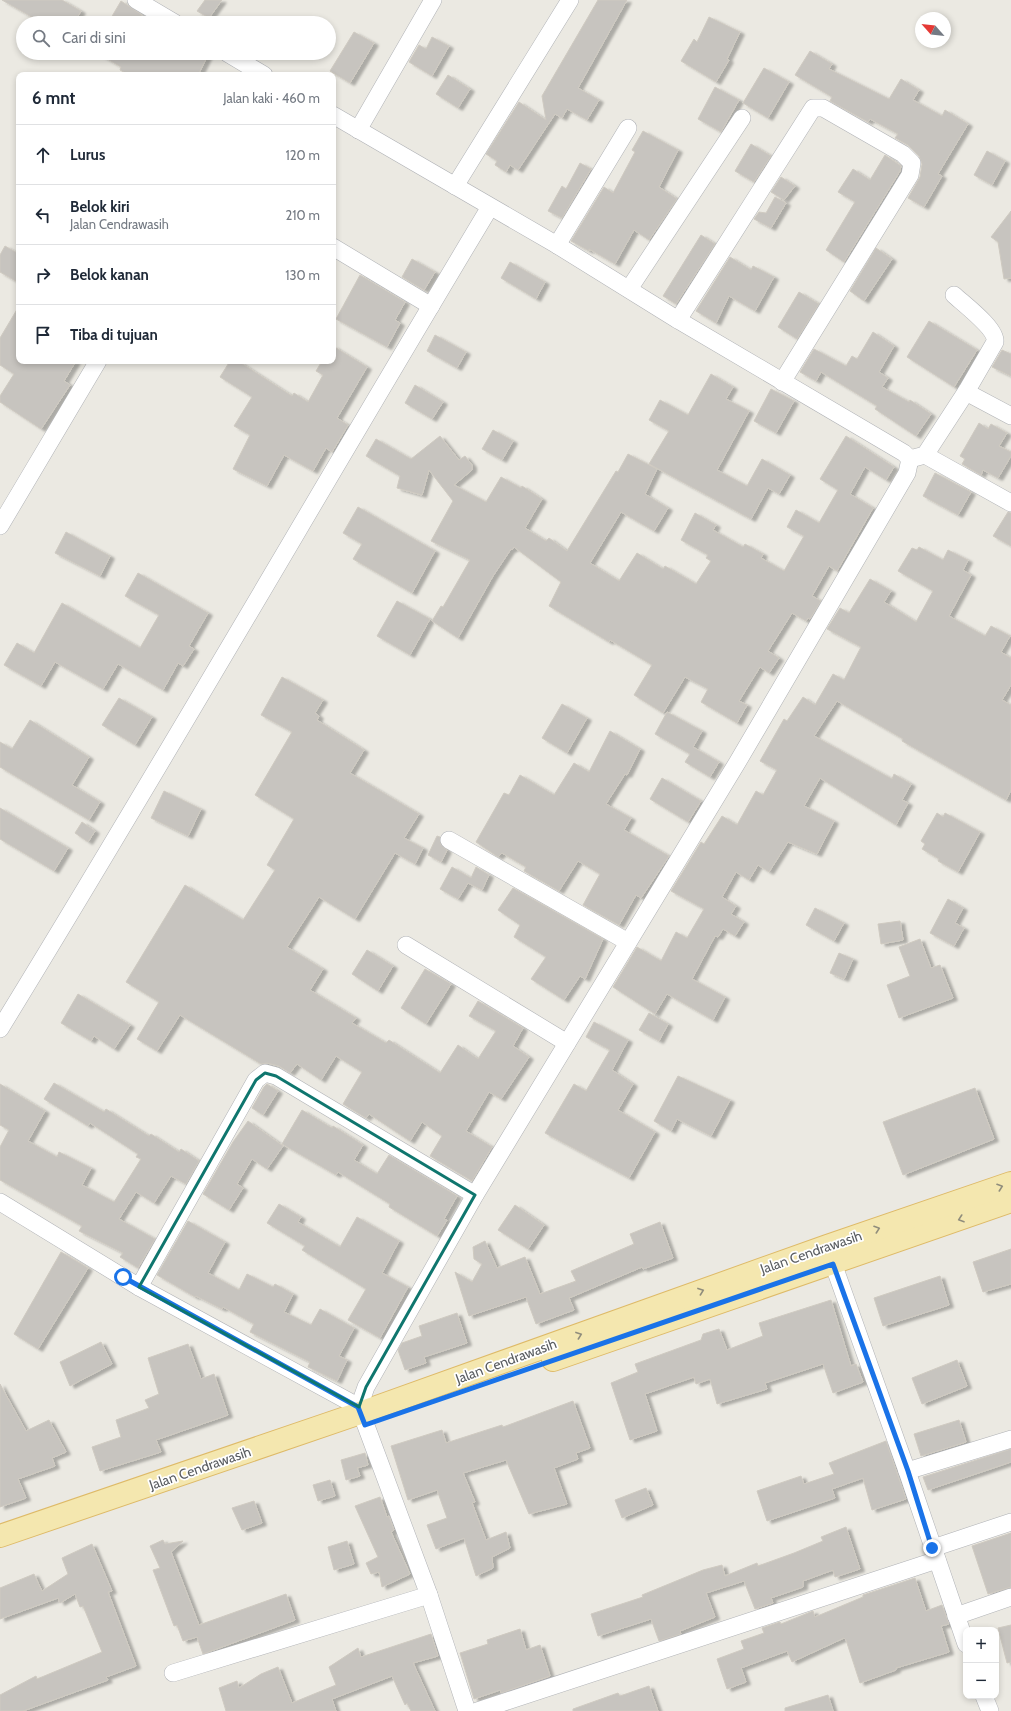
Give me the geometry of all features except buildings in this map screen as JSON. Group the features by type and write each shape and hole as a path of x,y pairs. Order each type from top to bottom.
{"main road":[{"name":"Jalan Cendrawasih","path":"830,1255 1011,1183"},
{"name":"Jalan Cendrawasih","path":"0,1536 830,1255 1011,1201"},
{"name":"Jalan Cendrawasih","path":"0,1551 361,1415"}],"street":[{"path":"136,0 164,16"},
{"path":"358,130 433,0"},
{"path":"455,186 570,0"},
{"path":"239,60 259,72"},
{"path":"678,320 813,108 823,108 903,154 912,162 910,175 782,382"},
{"path":"336,117 557,245 678,320 904,452 1011,504"},
{"path":"629,289 742,118"},
{"path":"557,245 628,128"},
{"path":"0,1029 226,654 490,207"},
{"path":"336,249 431,306"},
{"path":"466,1711 429,1595 361,1415 375,1368 475,1194 741,756 907,473 917,457 966,392 993,347 996,338 991,330 954,295"},
{"path":"0,526 96,364"},
{"path":"966,392 1011,416"},
{"path":"449,840 628,942"},
{"path":"406,945 567,1043"},
{"path":"139,1287 256,1080 265,1073 276,1076 475,1194"},
{"path":"0,1202 139,1287 361,1415"},
{"path":"830,1255 908,1471 963,1636"},
{"path":"908,1471 1011,1438"},
{"path":"477,1711 935,1554 1011,1522"},
{"path":"173,1673 429,1595"},
{"path":"956,1616 1011,1597"},
{"path":"985,1699 990,1711"}],"highlighted area":[{"path":"265,1073 276,1076 475,1195 366,1387 359,1407 139,1287 256,1080"}],"route":[{"path":"123,1277 358,1407 365,1425 833,1264 908,1471 932,1548"}]}
